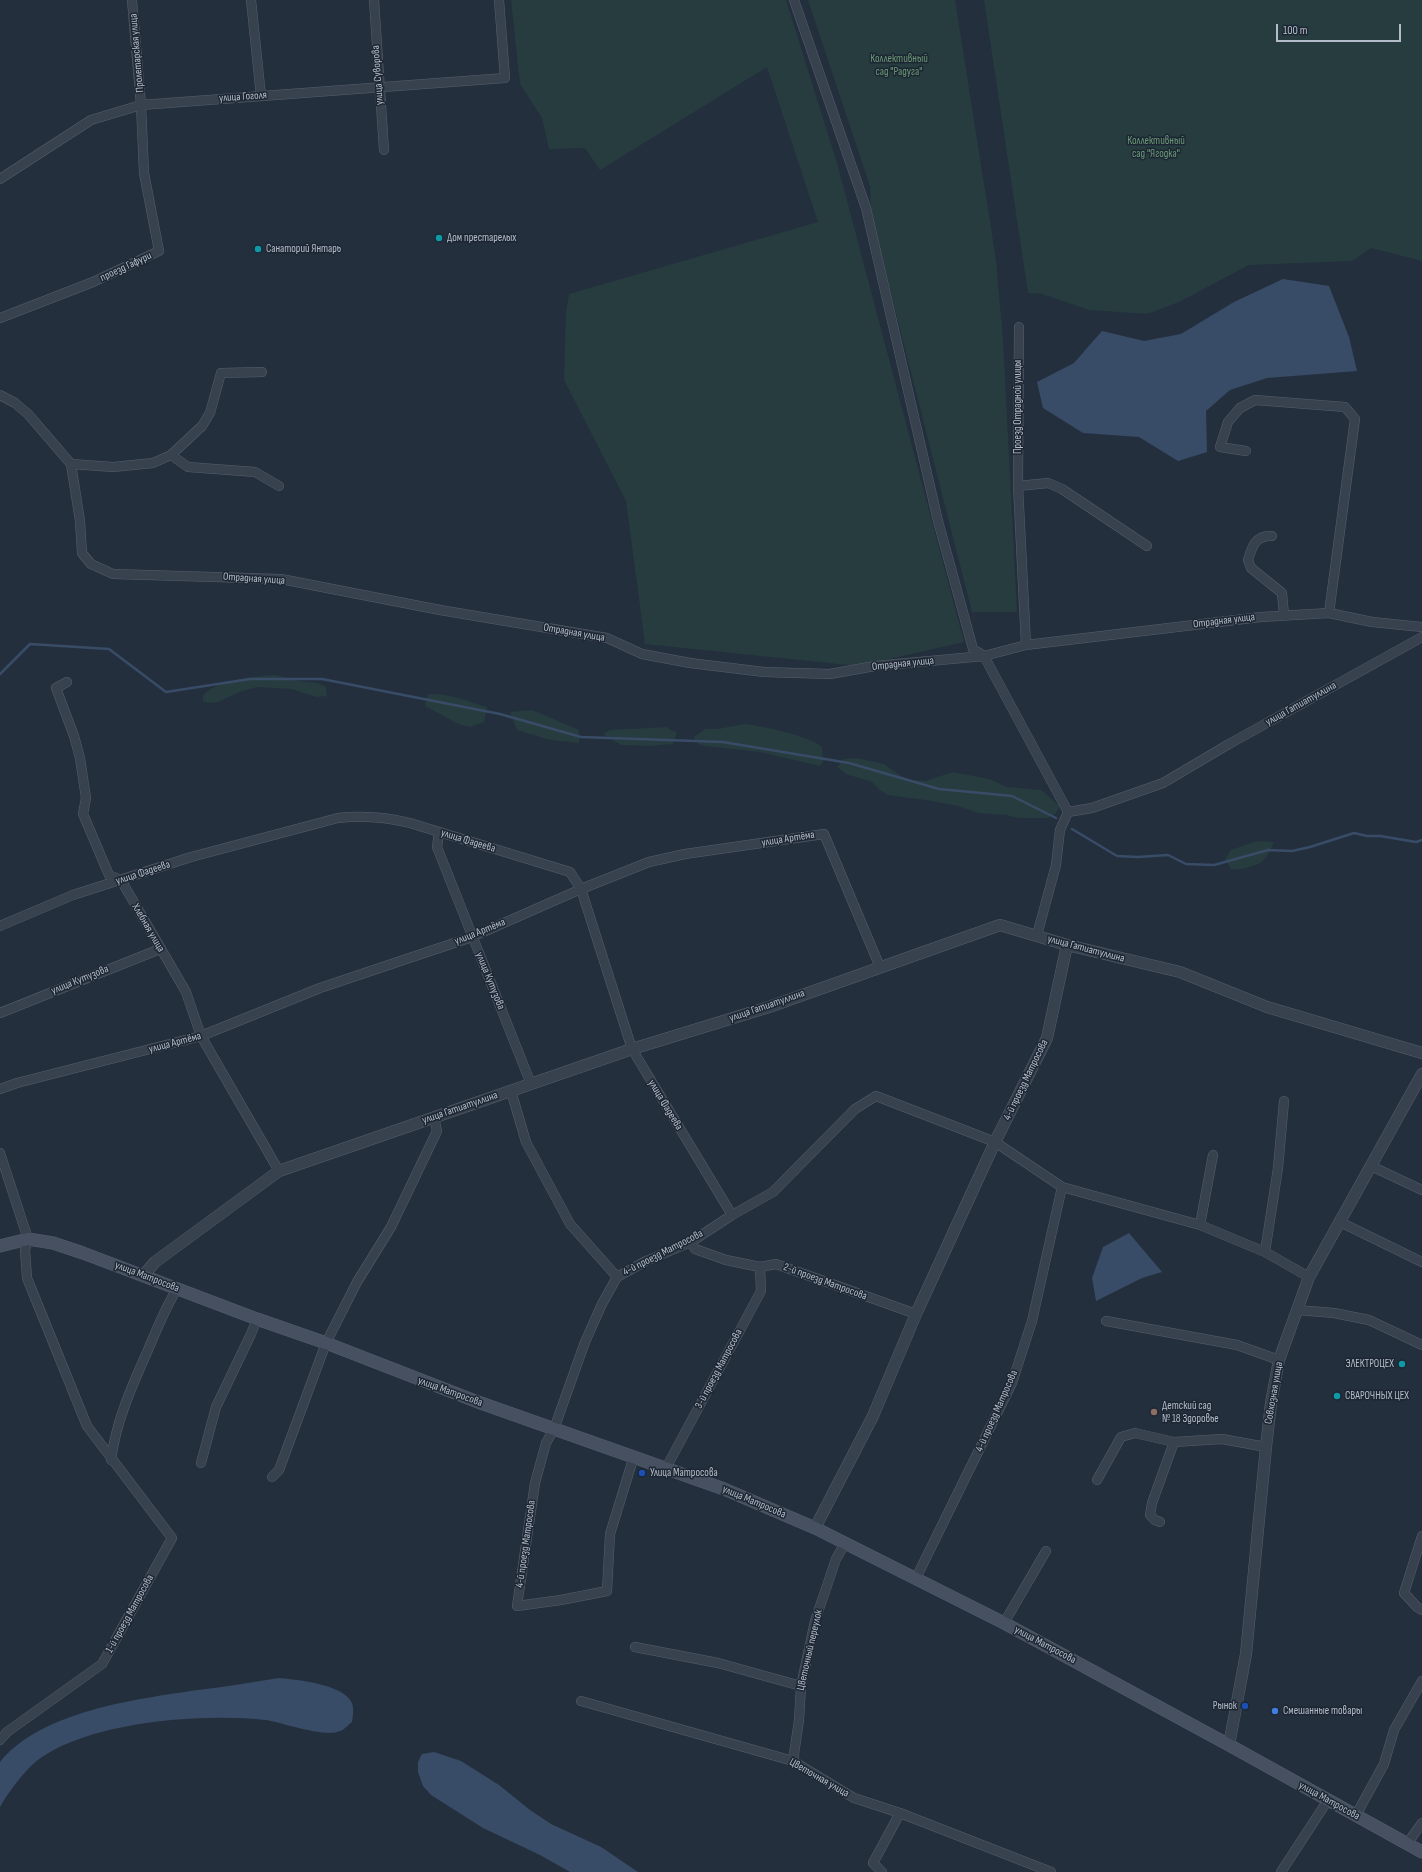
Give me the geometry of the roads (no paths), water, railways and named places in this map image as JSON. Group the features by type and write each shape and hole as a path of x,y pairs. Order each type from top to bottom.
{"main road":[{"name":"улица Матросова","path":"0,1246 28,1239 53,1243 256,1320 326,1343 403,1374 554,1430 634,1456 724,1489 815,1528 1004,1623 1422,1852"}],"street":[{"name":"Пролетарская улица","path":"132,0 141,105"},
{"path":"250,0 261,96"},
{"name":"улица Суворова","path":"374,0 378,88 384,150"},
{"name":"улица Гоголя","path":"0,179 91,120 141,105 505,78 499,0"},
{"path":"794,0 866,208 938,521 973,649 984,656 1068,812 1060,830 1056,865 1036,936"},
{"name":"проезд Гафури","path":"0,318 93,282 159,251 144,173 141,105"},
{"name":"Проезд Отрадной улицы","path":"1019,327 1018,486 1026,644"},
{"path":"0,395 15,403 28,414 70,464 113,467 153,463 171,455 202,426 210,413 221,373 262,372"},
{"path":"1246,451 1220,447 1228,422 1240,408 1255,400 1345,407 1355,419 1329,613"},
{"path":"171,455 188,467 255,472 279,486"},
{"name":"Отрадная улица","path":"70,464 80,521 82,553 91,564 113,574 281,579 440,610 607,638 642,654 690,663 764,672 830,674 875,666 984,656 1026,644 1284,615 1329,613 1372,622 1422,627"},
{"path":"1018,486 1048,483 1062,489 1147,546"},
{"path":"1272,536 1264,535 1255,541 1248,560 1251,568 1282,593 1284,615"},
{"name":"улица Гатиатуллина","path":"1068,812 1092,808 1163,784 1229,744 1422,637"},
{"name":"Хлебная улица","path":"67,682 56,688 74,736 80,758 86,798 83,814 109,875 121,880 186,992 201,1036 279,1171"},
{"name":"улица Фадеева","path":"0,926 73,895 191,857 338,818 361,816 387,817 570,872 581,889 632,1049 732,1215"},
{"name":"улица Кутузова","path":"439,832 437,847 531,1084"},
{"name":"улица Артёма","path":"0,1089 17,1083 201,1036 320,988 472,937 581,889 649,862 685,854 824,834 880,967"},
{"name":"улица Гатиатуллина","path":"143,1276 155,1262 279,1171 632,1049 744,1015 1000,925 1067,945 1180,972 1267,1007 1422,1053"},
{"name":"4-й проезд Матросова","path":"815,1528 873,1416 916,1314 994,1142 1047,1038 1067,945"},
{"name":"улица Кутузова","path":"0,1012 160,949"},
{"name":"Совхозная улица","path":"1229,1745 1246,1654 1266,1447 1271,1403 1279,1360 1309,1277 1422,1074"},
{"path":"511,1090 526,1142 570,1224 618,1277"},
{"name":"4-й проезд Матросова","path":"634,1456 610,1534 607,1591 561,1600 517,1606 535,1483 546,1443 554,1430 585,1342 602,1304 618,1277 646,1262 691,1242 732,1215 773,1192 855,1109 876,1096 994,1142 1062,1187 1200,1225 1265,1252 1309,1277"},
{"path":"1265,1252 1278,1168 1284,1101"},
{"path":"272,1477 279,1470 326,1343 357,1282 391,1227 437,1131 434,1117"},
{"path":"0,1153 28,1239"},
{"path":"1200,1225 1213,1155"},
{"path":"1371,1166 1422,1190"},
{"name":"4-й проезд Матросова","path":"916,1578 1012,1383 1032,1321 1062,1187"},
{"path":"1340,1222 1422,1262"},
{"name":"1-й проезд Матросова","path":"0,1740 7,1732 102,1664 172,1538 111,1460 87,1426 28,1278 25,1250 28,1239"},
{"name":"2-й проезд Матросова","path":"691,1242 695,1249 726,1260 760,1267 776,1264 916,1314"},
{"name":"3-й проезд Матросова","path":"666,1468 760,1291 760,1267"},
{"path":"111,1460 114,1442 128,1394 168,1304 177,1289"},
{"path":"1297,1310 1334,1313 1369,1320 1422,1345"},
{"path":"201,1463 216,1407 251,1334 256,1320"},
{"path":"1106,1320 1237,1345 1279,1360"},
{"path":"1097,1480 1121,1437 1135,1433 1174,1442 1222,1439 1266,1447"},
{"path":"1160,1522 1155,1520 1150,1515 1152,1503 1174,1442"},
{"path":"1422,1536 1404,1593 1417,1608 1422,1610"},
{"name":"Цветочный переулок","path":"793,1761 799,1720 801,1686 815,1621 836,1559 845,1543"},
{"path":"1004,1623 1046,1551"},
{"path":"635,1647 718,1663 801,1686"},
{"path":"1356,1815 1384,1764 1394,1730 1422,1681"},
{"name":"Цветочная улица","path":"581,1701 793,1761 854,1798 900,1813 1052,1872"},
{"path":"1281,1872 1328,1800"},
{"path":"882,1872 873,1863 900,1813"},
{"path":"1407,1844 1422,1823"}],"water":[{"path":"1283,279 1329,286 1349,337 1357,371 1267,378 1230,390 1206,411 1207,452 1178,461 1139,437 1083,433 1043,408 1037,382 1074,363 1102,331 1144,341 1181,334 1234,302"},
{"path":"1129,1233 1162,1272 1142,1278 1096,1301 1092,1278 1103,1247"},
{"path":"279,1678 319,1684 339,1691 352,1703 352,1722 342,1730 333,1733 325,1733 266,1720 241,1718 183,1719 122,1727 93,1734 67,1743 39,1759 20,1778 0,1807 0,1762 18,1745 40,1730 65,1719 119,1703"},
{"path":"434,1752 461,1761 499,1785 530,1810 551,1824 601,1847 638,1872 570,1872 540,1855 483,1828 431,1795 423,1786 418,1772 418,1762 422,1754"}],"waterway":[{"path":"0,674 30,644 109,649 166,692 250,679 322,679 500,714 581,737 723,742 849,763 939,789 1012,796 1056,818"},
{"path":"1072,829 1117,856 1138,857 1168,855 1186,864 1214,865 1268,850 1292,851 1310,847 1354,833 1416,842 1422,840"}],"place":[{"name":"Дом престарелых","path":"439,238"},
{"name":"Санаторий Янтарь","path":"258,249"},
{"name":"ЭЛЕКТРОЦЕХ","path":"1402,1364"},
{"name":"СВАРОЧНЫХ ЦЕХ","path":"1337,1396"},
{"name":"Детский сад № 18 Здоровье","path":"1154,1412"},
{"name":"Улица Матросова","path":"642,1473"},
{"name":"Рынок","path":"1245,1706"},
{"name":"Смешанные товары","path":"1275,1711"}],"park label":[{"name":"Коллективный сад \"Радуга\"","path":"899,65"},
{"name":"Коллективный сад \"Ягодка\"","path":"1156,147"}]}
